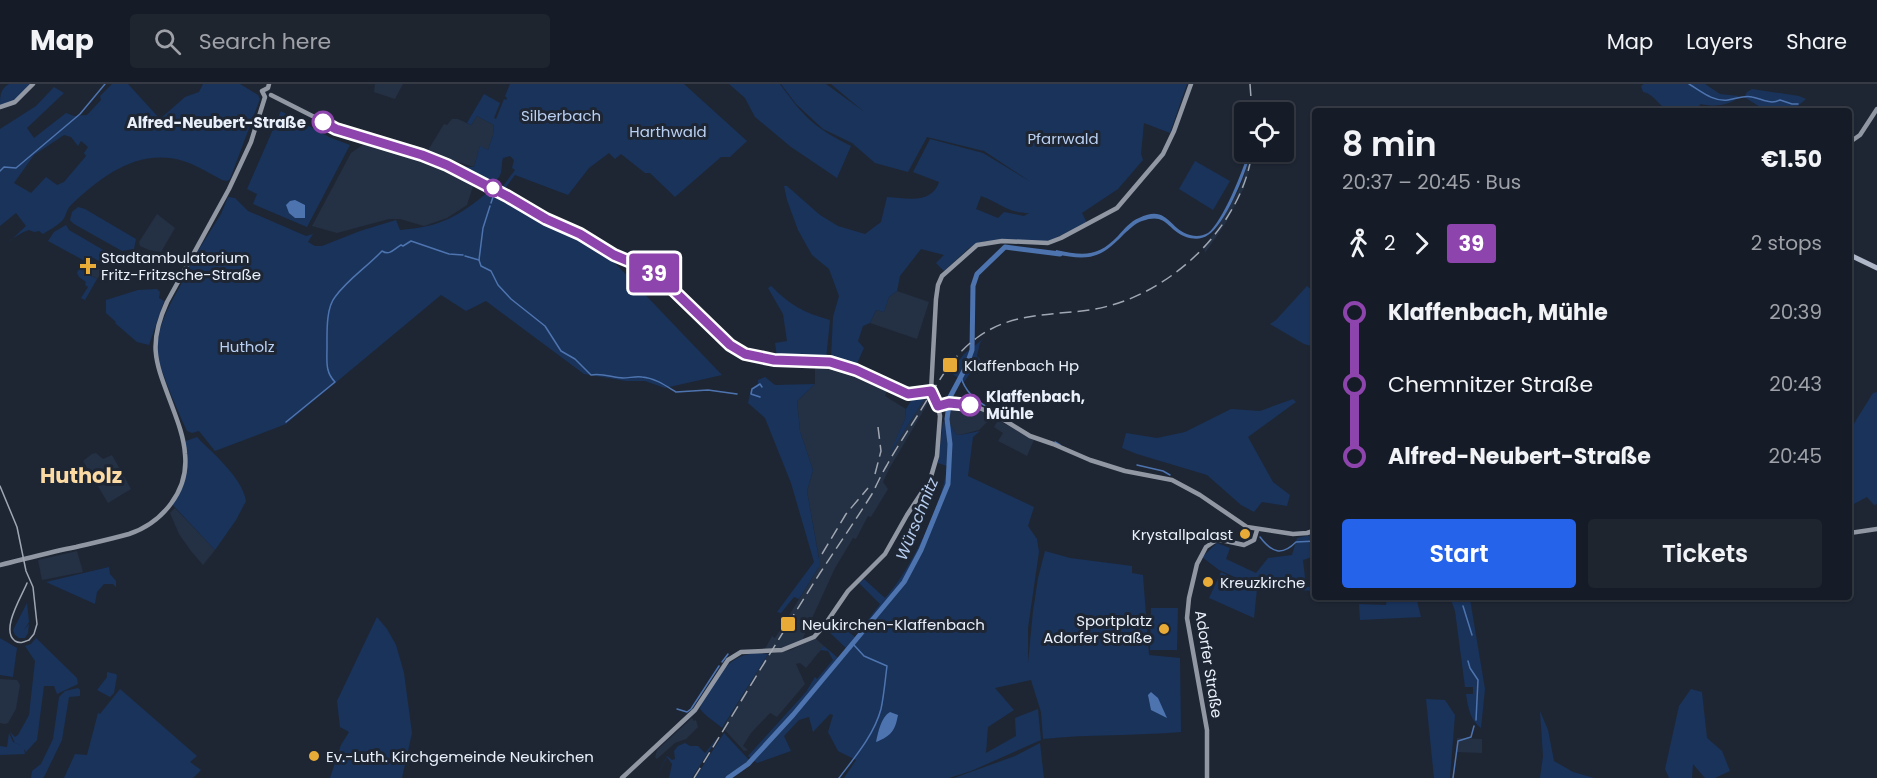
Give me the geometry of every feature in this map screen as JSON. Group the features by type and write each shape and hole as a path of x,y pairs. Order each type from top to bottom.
{"main road":[{"path":"0,107 15,102 33,84"},
{"path":"622,778 695,710 723,664 731,657 741,652 774,651 794,647 808,641 819,632 848,591 881,559 925,489 932,476 937,456 940,431 938,406 931,391 936,299 942,276 981,244 1002,241 1048,243 1117,208 1156,164 1170,142 1191,84"},
{"path":"0,565 130,533 158,517 174,499 185,473 186,457 184,440 158,369 154,343 158,325 167,302 240,165 268,96 271,90 269,86 262,91 268,96 336,129 447,165 546,219 580,234 614,255 650,270 730,345 745,354 774,360 830,362 856,370 908,394 931,391"},
{"path":"1852,141 1860,135 1877,109"},
{"path":"1852,256 1877,268"},
{"path":"938,406 953,403 971,405 989,411 1030,436 1100,464 1172,480 1200,495 1242,525 1257,530 1293,534 1312,531"},
{"path":"1852,533 1877,529"},
{"name":"Adorfer Straße","path":"1207,778 1207,730 1187,618 1189,598 1197,564 1206,547 1221,540 1244,545 1254,540 1257,530"}],"shaded area":[{"path":"375,84 403,84 395,99 374,92"},
{"path":"477,116 494,125 488,150 480,147 474,167 427,152 444,124 447,125 452,119 458,119 471,125"},
{"path":"364,144 442,166 474,183 467,205 447,218 424,226 400,219 389,219 337,233 312,226 351,153"},
{"path":"1245,162 1248,162 1234,199 1221,221 1205,237 1197,239 1186,237 1162,220 1150,219 1137,223 1108,249 1093,256 1077,257 1055,254 1056,250 1083,254 1097,251 1111,243 1133,221 1149,214 1162,216 1190,235 1199,236 1208,233 1220,219"},
{"path":"1248,162 1252,162 1244,188 1225,224 1205,253 1204,246 1215,232 1241,186"},
{"path":"295,200 305,205 305,218 295,218 289,213 286,205"},
{"path":"157,214 175,228 161,252 140,246 139,242"},
{"name":"Stadtambulatorium Fritz-Fritzsche-Straße","path":"88,258 92,259 90,264 103,271 97,279 79,269"},
{"path":"897,291 929,302 917,339 870,323 876,310 884,312 889,297"},
{"path":"815,362 847,368 888,388 885,396 906,409 905,419 892,450 927,395 931,398 889,469 883,482 888,489 835,568 803,638 805,640 783,648 765,649 772,636 775,638 819,567 807,491 813,470 800,431 797,401 815,384"},
{"path":"958,405 993,416 979,430 956,434 949,422 949,412 952,406"},
{"path":"998,420 1034,440 1027,456 998,441 1003,433 994,427"},
{"path":"96,453 103,459 112,455 131,489 108,503 83,461"},
{"path":"175,508 215,550 203,565 179,534 170,513"},
{"path":"77,551 83,572 42,580 38,560"},
{"path":"815,638 824,646 806,668 800,663 796,664 805,684 777,717 770,713 751,733 743,746 748,750 744,751 723,728 768,654 791,650"},
{"path":"0,679 17,680 20,685 16,709 8,723 5,724 0,723"},
{"path":"1151,692 1158,698 1167,718 1151,710 1148,695"},
{"path":"890,712 898,715 894,729 885,738 876,742 882,721"},
{"path":"692,718 696,720 698,727 686,739 675,743 657,759 655,757 657,750"},
{"path":"1457,738 1482,739 1482,753 1456,752"}],"green space":[{"path":"9,84 30,84 15,102 0,107 1,93"},
{"path":"112,84 128,84 160,119 185,97 199,92 203,84 240,84 258,95 260,99 230,179 227,181 180,160 149,158 120,168 94,185 71,205 60,223 43,234 29,230 13,238 26,226 16,213 0,226 0,129 36,106 54,87 64,93 27,128 34,138 66,113 74,116 87,115 101,100 100,96","holes":["64,135 71,137 78,146 81,141 88,147 84,153 86,156 64,182 57,185 46,177 31,193 14,183 34,155"]},
{"path":"510,84 684,84 747,141 730,157 721,157 675,197 650,173 645,173 621,154 615,159 609,153 589,168 568,195 515,175 503,191 499,189 498,187 503,186 515,170 512,168 514,160 510,156 503,158 500,176 490,182 433,157 434,155 474,167 480,146 488,150 494,125 477,116 471,125 467,123 484,94 500,103 494,118 496,119 504,99 507,98 505,96"},
{"path":"729,84 780,84 796,105 818,127 851,146 837,178 791,147 755,117 745,98"},
{"name":"Pfarrwald","path":"781,84 826,84 863,111 831,84 1187,84 1170,133 1144,123 1141,154 1143,160 1118,189 1082,213 1087,223 1040,243 985,241 969,248 944,271 936,263 944,255 921,249 900,276 897,291 889,297 884,312 876,310 870,323 863,326 858,341 864,348 855,368 834,361 831,357 833,317 839,296 829,269 812,255 798,230 784,186 787,186 820,215 838,226 865,234 881,222 887,197 910,199 924,197 935,189 939,182 913,172 930,139 983,153 1031,182 984,151 927,137 908,172 875,163 852,143 823,129 796,104","holes":["981,196 1009,209 1029,213 1024,216 1004,212 998,218 976,209"]},
{"path":"1644,84 1705,84 1720,94 1739,96 1721,105 1701,104 1696,108 1666,108 1651,95 1643,92 1641,86"},
{"path":"1752,89 1806,99 1795,108 1762,108 1744,97"},
{"path":"281,111 331,138 350,145 307,227 253,204 257,194 247,189"},
{"path":"1195,161 1230,181 1213,210 1179,189"},
{"name":"Hutholz","path":"488,192 609,254 612,260 722,375 665,388 645,381 626,381 584,374 486,301 466,311 441,295 286,424 215,451 199,431 192,433 187,431 160,365 158,339 168,309 188,272 186,270 221,214 228,197 235,198 248,211 306,236 313,234 308,242 315,246 322,246 396,220 400,230 438,223 458,214"},
{"path":"78,207 136,239 134,249 122,251 74,224 70,220 72,212"},
{"path":"66,225 69,230 105,251 108,258 106,265 90,256 83,260 48,241 54,232"},
{"path":"79,269 97,279 85,300 81,298 88,287 77,273"},
{"path":"771,286 798,307 830,320 826,360 777,357 775,343 787,341 783,314 768,288"},
{"path":"1307,286 1312,290 1312,346 1304,344 1270,324"},
{"path":"157,289 160,292 159,298 164,301 149,345 137,342 106,313 106,300 138,290"},
{"path":"983,339 977,356 980,359 964,382 950,372 964,354"},
{"path":"765,377 775,385 815,384 797,401 800,431 813,470 807,491 819,567 799,599 794,597 781,613 777,612 814,562 791,483 765,418 748,403 751,389 758,384 758,380"},
{"path":"1877,392 1877,504 1874,505 1867,497 1852,505 1852,427 1873,393"},
{"path":"927,395 889,455 912,399"},
{"path":"1293,399 1296,402 1248,437 1273,482 1290,495 1287,506 1262,502 1254,512 1241,505 1207,475 1122,448 1126,433 1157,438 1185,432 1231,409 1260,411"},
{"path":"943,422 949,422 956,434 960,435 980,431 973,437 968,476 1034,507 1028,526 1037,539 1039,552 1028,628 1028,663 1038,578 1045,551 1070,558 1132,566 1132,573 1143,575 1149,655 1180,658 1181,732 1043,739 1041,712 1031,680 995,688 1014,710 988,727 986,753 1016,736 1015,718 1038,709 1041,740 971,771 949,778 844,778 856,760 838,751 828,732 833,715 830,714 813,732 809,717 799,720 784,736 791,751 757,763 748,756 806,692 815,677 817,679 833,660 828,651 820,650 824,646 838,658 847,649 826,629 833,620 855,637 880,604 859,583 864,579 885,598 914,555 932,517 944,481 947,466 938,463"},
{"path":"197,437 233,475 246,501 215,550 172,504 183,484 186,441"},
{"path":"1312,535 1312,557 1303,560 1306,587 1312,586 1312,591 1259,588 1219,570 1202,557 1217,543 1230,548 1226,559 1256,573 1268,558 1292,555 1297,538"},
{"path":"109,567 110,574 116,581 116,587 113,584 104,584 97,592 95,604 46,582"},
{"path":"1221,572 1257,589 1254,618 1209,598"},
{"path":"1387,600 1417,600 1421,617 1360,620 1359,604 1386,605"},
{"path":"1451,600 1470,600 1485,689 1481,728 1474,721 1469,708 1466,694 1473,694 1473,687 1465,687 1455,611"},
{"path":"27,603 29,622 24,630 29,624 28,633 25,638 19,638 13,630"},
{"name":"Sportplatz Adorfer Straße","path":"1151,608 1178,608 1177,650 1150,650"},
{"path":"377,617 396,645 404,673 412,733 402,778 330,778 341,745 349,732 340,727 337,701"},
{"path":"0,638 17,648 13,677 0,675"},
{"path":"36,638 77,678 78,684 57,694 54,686 44,686 37,740 26,752 24,749 25,754 0,755 0,746 7,747 9,733 15,743 10,732 15,737 18,735 29,715 35,661 25,646 31,644"},
{"path":"768,654 722,728 702,712 701,705 728,664 745,655"},
{"path":"107,672 117,676 114,693 110,697 97,690 107,677"},
{"path":"78,688 80,696 69,697 62,740 45,775 43,778 31,778 32,771 41,764 53,739 59,697 65,691"},
{"path":"120,689 197,756 190,762 201,770 193,778 64,778 75,754 87,755 98,713 100,714"},
{"path":"1691,689 1702,692 1707,738 1722,751 1730,771 1715,778 1705,778 1693,764 1692,778 1669,778 1665,769 1679,706"},
{"path":"1426,699 1445,700 1455,715 1450,778 1434,778"},
{"path":"1540,711 1548,730 1554,761 1573,772 1594,778 1540,778 1543,756"},
{"path":"724,733 749,760 726,778 695,778"},
{"path":"718,737 692,778 669,778 672,764 667,757 656,778 667,756 672,760 675,759 674,751 678,746 685,743 698,746 705,753"},
{"path":"1040,743 1044,778 954,778 1015,756"}],"waterway":[{"path":"0,171 4,167 16,168 80,114 105,84"},
{"path":"1689,84 1717,99 1749,97 1770,102 1780,100 1798,104"},
{"path":"491,203 494,194"},
{"path":"479,260 483,228 490,206"},
{"path":"286,422 335,382 327,366 329,314 335,297 352,279 382,251 390,252 411,241 449,254 463,255"},
{"name":"Würschnitz","path":"728,778 748,764 793,715 904,582 921,550 948,484 950,444 947,419 950,397 972,350 973,286 977,274 1005,247 1060,254"},
{"path":"465,256 479,260 481,266 491,271 498,285 511,299 545,326 561,351 575,359 591,375 647,378 676,392 708,390 737,394"},
{"path":"961,377 972,396 989,408"},
{"path":"760,397 751,394 752,389 760,384 762,387"},
{"path":"993,409 1010,421"},
{"path":"1055,442 1060,445"},
{"path":"1137,465 1170,475"},
{"path":"1260,537 1277,551 1282,551 1296,542 1312,541"},
{"path":"1463,606 1472,635"},
{"path":"839,778 863,745 878,719 887,666 864,656 853,644"},
{"path":"722,662 728,654"},
{"path":"1468,661 1478,680 1476,720"},
{"path":"677,709 687,712 691,709 719,666"},
{"path":"1453,778 1458,741 1471,737 1474,726"}],"tram line":[{"path":"0,486 17,527 26,571 33,587 37,624 29,640 19,642 11,636 11,621 27,583"}],"railway":[{"path":"1250,84 1251,102"},
{"path":"694,778 820,573 872,494 938,382 956,358 978,337 1006,323 1035,316 1095,309 1123,302 1149,290 1175,273 1198,254 1234,206 1250,162"},
{"path":"875,474 881,451 878,427"},
{"path":"822,554 846,514 868,488"}],"bus line":[{"name":"39","path":"323,122 336,129 447,165 546,219 580,234 614,255 650,270 714,331 745,354 774,360 830,362 856,370 908,394 915,395 931,391 938,406 949,403 970,405"}],"place":[{"name":"Alfred-Neubert-Straße","path":"323,122"},
{"name":"Stadtambulatorium Fritz-Fritzsche-Straße","path":"88,266"},
{"name":"Klaffenbach Hp","path":"950,365"},
{"name":"Klaffenbach, Mühle","path":"970,405"},
{"name":"Krystallpalast","path":"1245,534"},
{"name":"Kreuzkirche","path":"1208,582"},
{"name":"Neukirchen-Klaffenbach","path":"788,624"},
{"name":"Sportplatz Adorfer Straße","path":"1164,629"},
{"name":"Ev.-Luth. Kirchgemeinde Neukirchen","path":"314,756"}],"district":[{"name":"Hutholz","path":"81,475"}],"park label":[{"name":"Silberbach","path":"561,115"},
{"name":"Harthwald","path":"668,131"}]}
